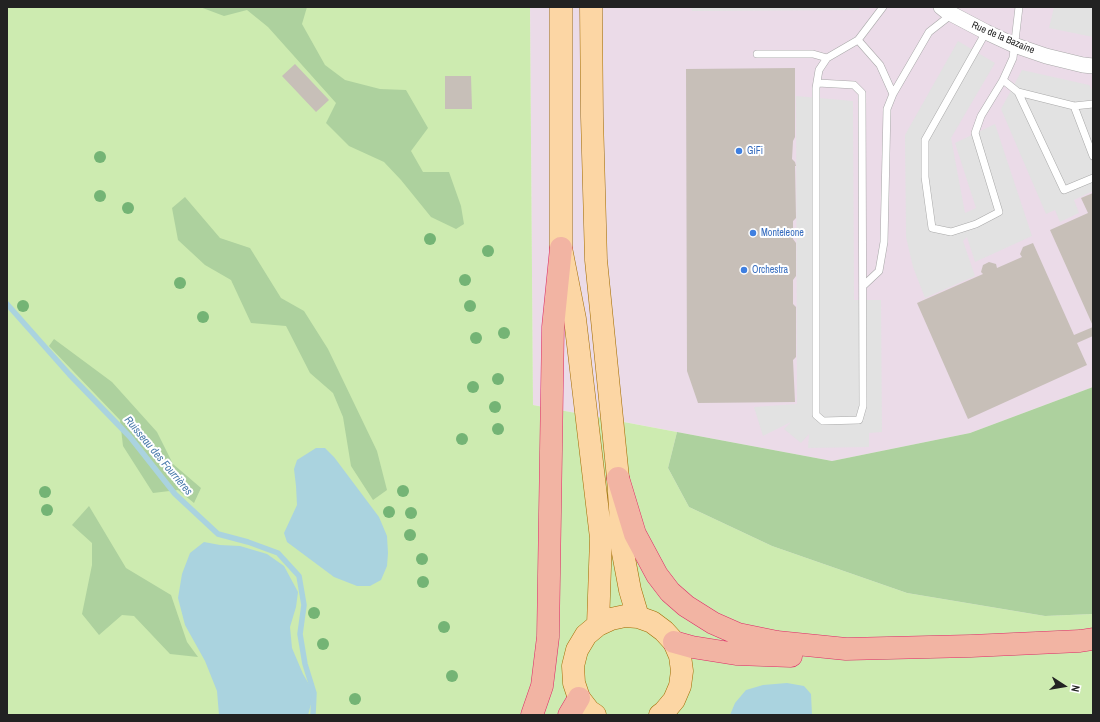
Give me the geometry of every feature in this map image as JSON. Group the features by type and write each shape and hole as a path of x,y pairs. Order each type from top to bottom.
{"highway":[{"path":"532,715 542,686 548,637 553,327 561,248"},
{"path":"618,478 635,534 657,575 670,592 686,606 713,623 738,634 777,642 846,649 971,646 1080,641 1093,639"},
{"path":"674,642 692,647 736,654 800,656 846,649"}],"main road":[{"path":"561,7 561,248 575,319 601,538 598,624"},
{"path":"591,7 596,260 618,478 623,553 630,590 638,618"},
{"path":"595,715 589,711 574,707 573,666 577,650 586,635 598,624 625,616 652,622 664,631 674,642 680,656 682,671 680,686 674,700 660,715"}],"street":[{"name":"Rue de la Bazaine","path":"946,10 986,32 1014,45 1046,56 1093,66"}],"lane":[{"path":"818,83 854,86 862,93 863,406 859,420 823,420 816,415 816,88 819,70 827,58 858,40 883,7"},
{"path":"986,32 925,140 925,177 932,228 951,232 976,224 1000,212 975,133 981,116 1003,80 1013,58 1019,7"},
{"path":"863,286 879,271 884,242 887,109 893,94 929,32 946,10"},
{"path":"858,40 880,65 893,94"},
{"path":"757,54 813,54 827,58"},
{"path":"1003,80 1018,92 1074,106 1093,104"},
{"path":"1018,92 1064,190 1093,178"},
{"path":"1074,106 1093,156"}],"shaded area":[{"path":"530,7 1093,7 1093,387 970,433 832,461 533,405"},
{"path":"691,7 859,7 859,10 692,11"},
{"path":"1054,7 1093,7 1093,37 1049,28"},
{"path":"958,41 995,63 951,138 965,213 976,208 955,143 995,124 1032,236 975,262 967,237 963,241 975,276 925,298 913,267 906,237 905,135"},
{"path":"1022,70 1089,85 1093,91 1093,191 1074,200 1079,213 1060,222 1055,210 1046,214 1001,109"},
{"path":"796,96 853,101 854,300 881,300 882,432 869,433 869,447 808,448 809,434 801,443 784,429 791,422 763,436 754,407 797,404"}],"green space":[{"path":"7,7 530,7 533,405 677,432 668,468 689,507 772,546 907,593 1045,616 1093,614 1093,715 7,715"},
{"path":"200,7 307,7 302,24 325,65 345,80 380,89 406,90 428,128 411,151 423,172 449,172 461,206 464,224 456,229 431,217 401,180 384,162 349,146 326,123 336,103 268,27 247,10 224,16"},
{"path":"185,197 220,238 250,248 281,298 304,311 328,349 377,451 387,490 373,500 351,466 343,417 333,393 310,373 286,326 251,323 231,280 205,265 178,240 172,208"},
{"path":"54,339 112,382 157,432 173,464 201,488 194,503 178,490 153,493 123,446 120,420 49,346"},
{"path":"1093,387 1093,614 1045,616 907,593 772,546 689,507 668,468 677,432 832,461 970,433"},
{"path":"89,506 126,568 171,595 187,642 198,657 170,654 134,616 122,615 99,635 82,614 92,565 92,543 72,525"}],"water":[{"path":"316,448 325,448 334,457 379,517 387,536 387,566 381,580 370,586 357,586 334,577 287,542 284,533 297,505 294,469 297,460"},
{"path":"204,542 220,545 240,546 267,554 284,566 298,592 296,607 290,627 292,648 303,674 314,693 308,715 219,715 217,691 205,661 185,625 178,598 182,574 190,553"},
{"path":"787,683 804,686 811,694 812,715 730,715 735,703 746,690 763,685"}],"building":[{"path":"295,64 329,100 316,112 282,76"},
{"path":"795,68 795,137 793,141 792,159 796,166 796,218 793,221 793,239 796,243 796,276 793,280 793,304 796,307 796,357 793,360 795,402 698,403 687,371 686,69"},
{"path":"445,76 471,76 472,109 445,109"},
{"path":"1093,193 1093,326 1050,230 1088,213 1081,198"},
{"path":"1033,243 1074,335 1093,327 1093,336 1077,343 1087,365 968,419 917,303 983,274 981,272 983,265 989,262 996,264 997,268 1022,257 1020,254 1023,247"}],"waterway":[{"name":"Ruisseau des Fourrières","path":"7,304 69,374 130,437 175,494 218,534 248,542 278,553 299,576 304,605 300,634 305,664 314,693 313,715"}],"place":[{"name":"GiFi","path":"739,151"},
{"name":"Monteleone","path":"753,233"},
{"name":"Orchestra","path":"744,270"}]}
